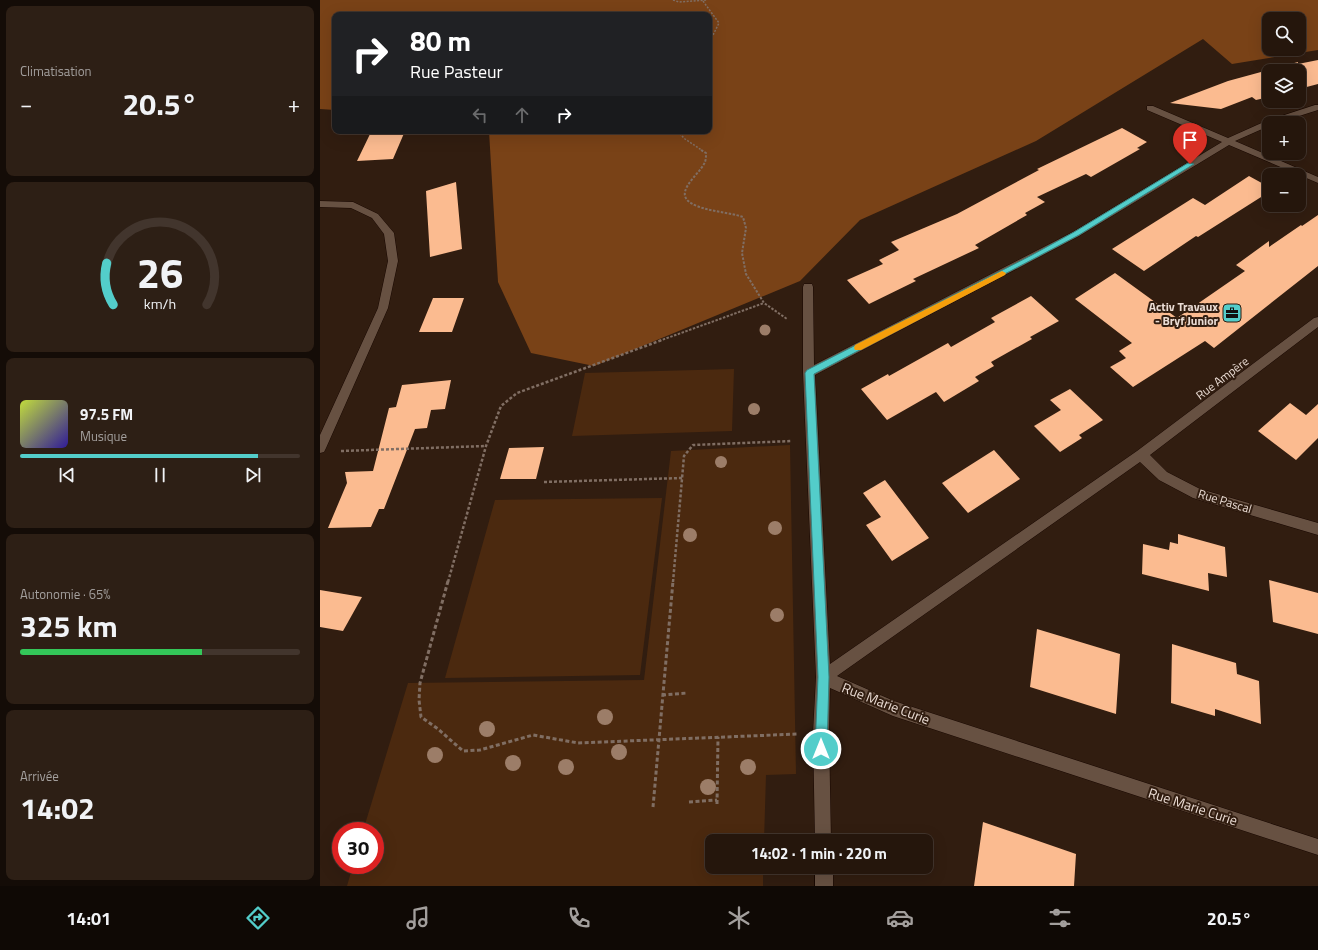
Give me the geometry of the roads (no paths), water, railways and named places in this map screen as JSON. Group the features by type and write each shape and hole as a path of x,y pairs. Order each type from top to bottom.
{"street":[{"path":"1289,116 1318,106"},
{"path":"1150,108 1318,180"},
{"path":"810,373 1076,234 1229,141 1262,126"},
{"path":"320,204 353,205 375,216 389,233 393,261 383,308 320,448"},
{"path":"808,287 812,440 824,677 820,733 823,834"},
{"name":"Rue Ampère","path":"1141,455 1318,321"},
{"name":"Rue Pascal","path":"1141,455 1163,476 1197,494 1318,529"},
{"name":"Rue Marie Curie","path":"824,677 1141,455"},
{"name":"Rue Marie Curie","path":"824,677 893,708 1318,846"},
{"path":"824,874 824,886"}],"place":[{"name":"Activ Travaux - Bryf Junior","path":"1232,313"}]}
